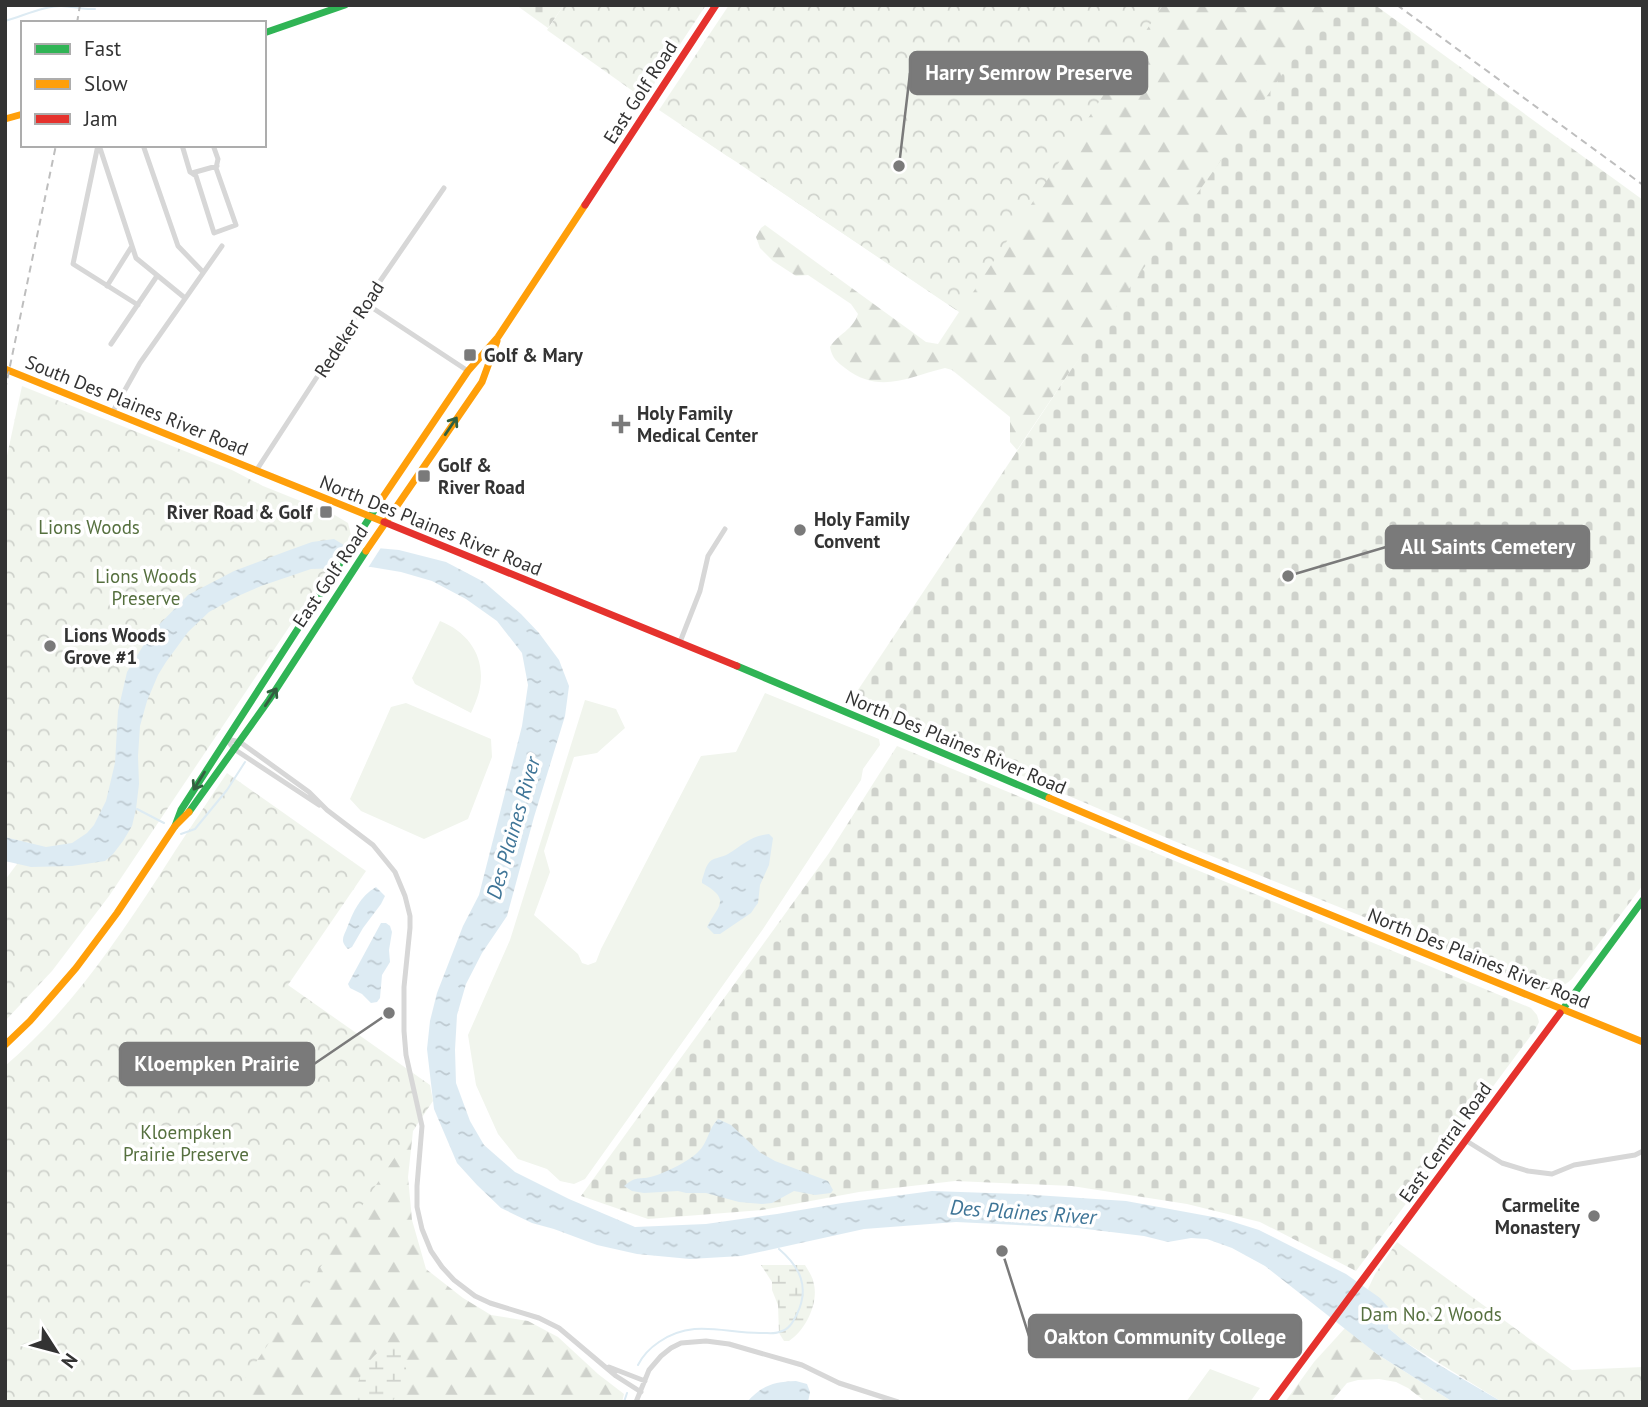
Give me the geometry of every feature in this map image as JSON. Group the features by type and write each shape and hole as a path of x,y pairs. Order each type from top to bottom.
{"main road":[{"path":"266,32 345,5"},
{"name":"East Golf Road","path":"5,1045 50,1000 113,920 175,826 181,810 317,597 468,371 498,337 716,5"},
{"name":"East Golf Road","path":"175,826 188,814 240,742 369,545 482,382 498,337"},
{"name":"South Des Plaines River Road","path":"5,369 256,471"},
{"name":"North Des Plaines River Road","path":"256,471 680,642 1187,856 1643,1042"},
{"name":"East Central Road","path":"1272,1402 1643,900"}],"street":[{"path":"98,147 73,264 138,305"},
{"path":"99,147 136,258 185,298"},
{"path":"144,147 178,247 203,272"},
{"path":"183,147 190,172 196,176 214,233 236,225 214,147"},
{"path":"192,173 217,166"},
{"name":"Redeker Road","path":"256,471 365,303 444,188"},
{"path":"107,286 132,246"},
{"path":"112,413 140,363 222,246"},
{"path":"111,344 157,276"},
{"path":"365,303 468,371"},
{"path":"680,642 700,592 708,556 725,528"},
{"path":"226,739 240,742 309,792 327,810"},
{"path":"226,739 234,749 327,810 373,845 395,872 405,896 410,916 403,1007 406,1055 422,1126 417,1208 431,1251 454,1280 475,1296 539,1318 559,1328 617,1376 641,1392"},
{"path":"1465,1140 1502,1163 1528,1171 1552,1174 1574,1165 1635,1155 1643,1151"},
{"path":"636,1402 649,1370 661,1356 681,1343 706,1341 802,1365 839,1383 898,1402"},
{"path":"605,1366 645,1381"}],"green space":[{"path":"516,5 564,5 548,28"},
{"path":"564,5 706,5 644,99 547,30"},
{"path":"729,5 1163,5 960,312 659,110"},
{"path":"1090,5 1351,5 1071,370 1017,450 1010,442 1010,417 952,370 945,368 906,379 882,382 858,376 837,362 830,347 853,324 858,314 851,304 808,275 796,276 773,261 760,248 756,237 765,225 926,342 938,344 959,312 758,176 756,172 681,125 693,115"},
{"path":"1332,5 1375,5 1643,200 1643,885 1572,979 1556,988 1544,989 1174,841 850,702 1071,370"},
{"name":"Lions Woods Preserve","path":"22,386 232,470 263,486 333,514 348,523 351,535 109,896 52,971 5,1021 5,880 32,844 5,837 5,465"},
{"path":"440,621 468,640 478,658 481,680 471,713 415,684 412,678"},
{"path":"765,693 879,739 880,745 863,769 861,780 763,929 585,1179 574,1184 560,1181 547,1169 518,1159 498,1134 476,1085 468,1035 510,940 585,700 616,709 625,728 597,753 574,757 544,851 550,872 534,915 578,954 582,963 588,965 596,962 701,756 736,752"},
{"path":"406,703 491,739 492,757 468,819 424,839 361,811 350,799 391,707"},
{"path":"897,746 1531,1008 1539,1022 1356,1271 1260,1222 1187,1204 1072,1186 955,1181 859,1192 762,1210 648,1219 581,1196 829,853"},
{"name":"Kloempken Prairie Preserve","path":"227,773 366,871 288,985 430,1085 433,1101 229,1402 5,1402 5,1066 50,1023 89,976 125,927"},
{"path":"417,1125 413,1131 408,1177 412,1220 426,1269 463,1298 491,1315 528,1321 558,1337 624,1394 622,1402 11,1402"},
{"name":"Dam No. 2 Woods","path":"1397,1242 1572,1370 1643,1367 1643,1402 1502,1402 1405,1342 1388,1328 1368,1289"},
{"path":"761,1265 805,1265 812,1279 815,1289 813,1306 801,1330 789,1341 784,1341 779,1333 778,1305 772,1282"},
{"path":"1345,1328 1377,1354 1453,1402 1426,1402 1396,1382 1379,1379 1347,1383 1331,1402 1285,1402 1314,1362"},
{"path":"401,1346 406,1370 402,1389 391,1402 355,1402 359,1380 366,1365 383,1349"},
{"path":"1210,1369 1260,1388 1250,1402 1186,1402"}],"water":[{"name":"Des Plaines River","path":"334,539 344,545 399,550 446,562 484,582 539,633 559,660 569,686 565,716 507,916 482,953 466,984 457,1015 456,1083 470,1121 484,1145 515,1172 635,1227 706,1224 932,1191 1126,1201 1224,1219 1259,1230 1346,1274 1380,1298 1389,1308 1388,1328 1405,1342 1502,1402 1453,1402 1377,1354 1265,1266 1232,1248 1207,1239 1191,1238 1168,1242 1144,1236 1078,1228 956,1222 864,1229 741,1256 690,1259 637,1254 597,1245 532,1223 501,1208 457,1163 434,1109 427,1049 437,993 463,926 479,895 522,726 528,685 522,653 497,621 466,599 432,581 371,567 311,569 261,586 209,612 188,632 166,662 147,701 140,726 136,809 132,826 113,854 105,861 72,866 31,867 5,861 5,837 46,847 72,843 94,825 106,801 115,763 118,711 127,672 151,633 188,595 234,571 312,542"},
{"path":"769,834 773,838 769,865 760,885 758,903 751,913 720,934 714,934 707,927 720,899 702,883 707,866 712,860 728,854 752,839"},
{"path":"376,887 385,896 352,947 348,949 343,938 352,916 361,900"},
{"path":"381,923 390,926 392,932 390,962 382,975 380,998 371,1003 348,984"},
{"path":"718,1119 731,1125 761,1153 828,1181 833,1190 831,1193 815,1195 794,1191 772,1203 762,1204 739,1202 706,1193 644,1193 624,1186 636,1179 665,1172 689,1159 701,1148"},
{"path":"796,1381 807,1384 810,1392 808,1402 747,1402 769,1386"}],"pier":[{"path":"345,543 382,546 366,571 326,571"}],"waterway":[{"path":"5,21 54,6 95,9"},
{"path":"181,834 195,829 227,790 245,762"},
{"path":"137,809 164,823"},
{"path":"638,1365 656,1344 685,1331 710,1329 773,1333 788,1328 801,1304 803,1286 797,1270 779,1249"},
{"path":"624,1402 627,1393"}],"railway":[{"path":"77,21 80,5"},
{"path":"1397,5 1643,185"},
{"path":"5,390 56,147"}],"traffic: fast":[{"path":"266,32 345,5"},
{"path":"175,826 181,810 377,506"},
{"path":"189,812 269,700 366,551"},
{"path":"737,666 1049,798"},
{"path":"1560,1013 1643,900"}],"traffic: slow":[{"path":"5,119 21,115"},
{"path":"377,506 468,371 498,337 585,205"},
{"path":"366,551 482,382 497,341"},
{"path":"5,369 384,522"},
{"path":"1049,798 1643,1042"},
{"path":"5,1045 30,1021 76,968 117,913 175,826 189,812"}],"traffic: jam":[{"path":"585,205 716,5"},
{"path":"384,522 737,666"},
{"path":"1272,1402 1560,1013"}],"place":[{"name":"Harry Semrow Preserve","path":"899,166"},
{"name":"Golf & Mary","path":"470,355"},
{"name":"Holy Family Medical Center","path":"621,424"},
{"name":"Golf & River Road","path":"424,476"},
{"name":"River Road & Golf","path":"326,512"},
{"name":"Holy Family Convent","path":"800,530"},
{"name":"All Saints Cemetery","path":"1288,576"},
{"name":"Lions Woods Grove #1","path":"50,646"},
{"name":"Kloempken Prairie","path":"389,1013"},
{"name":"Carmelite Monastery","path":"1594,1216"},
{"name":"Oakton Community College","path":"1002,1251"}],"park label":[{"name":"Lions Woods","path":"89,527"}]}
